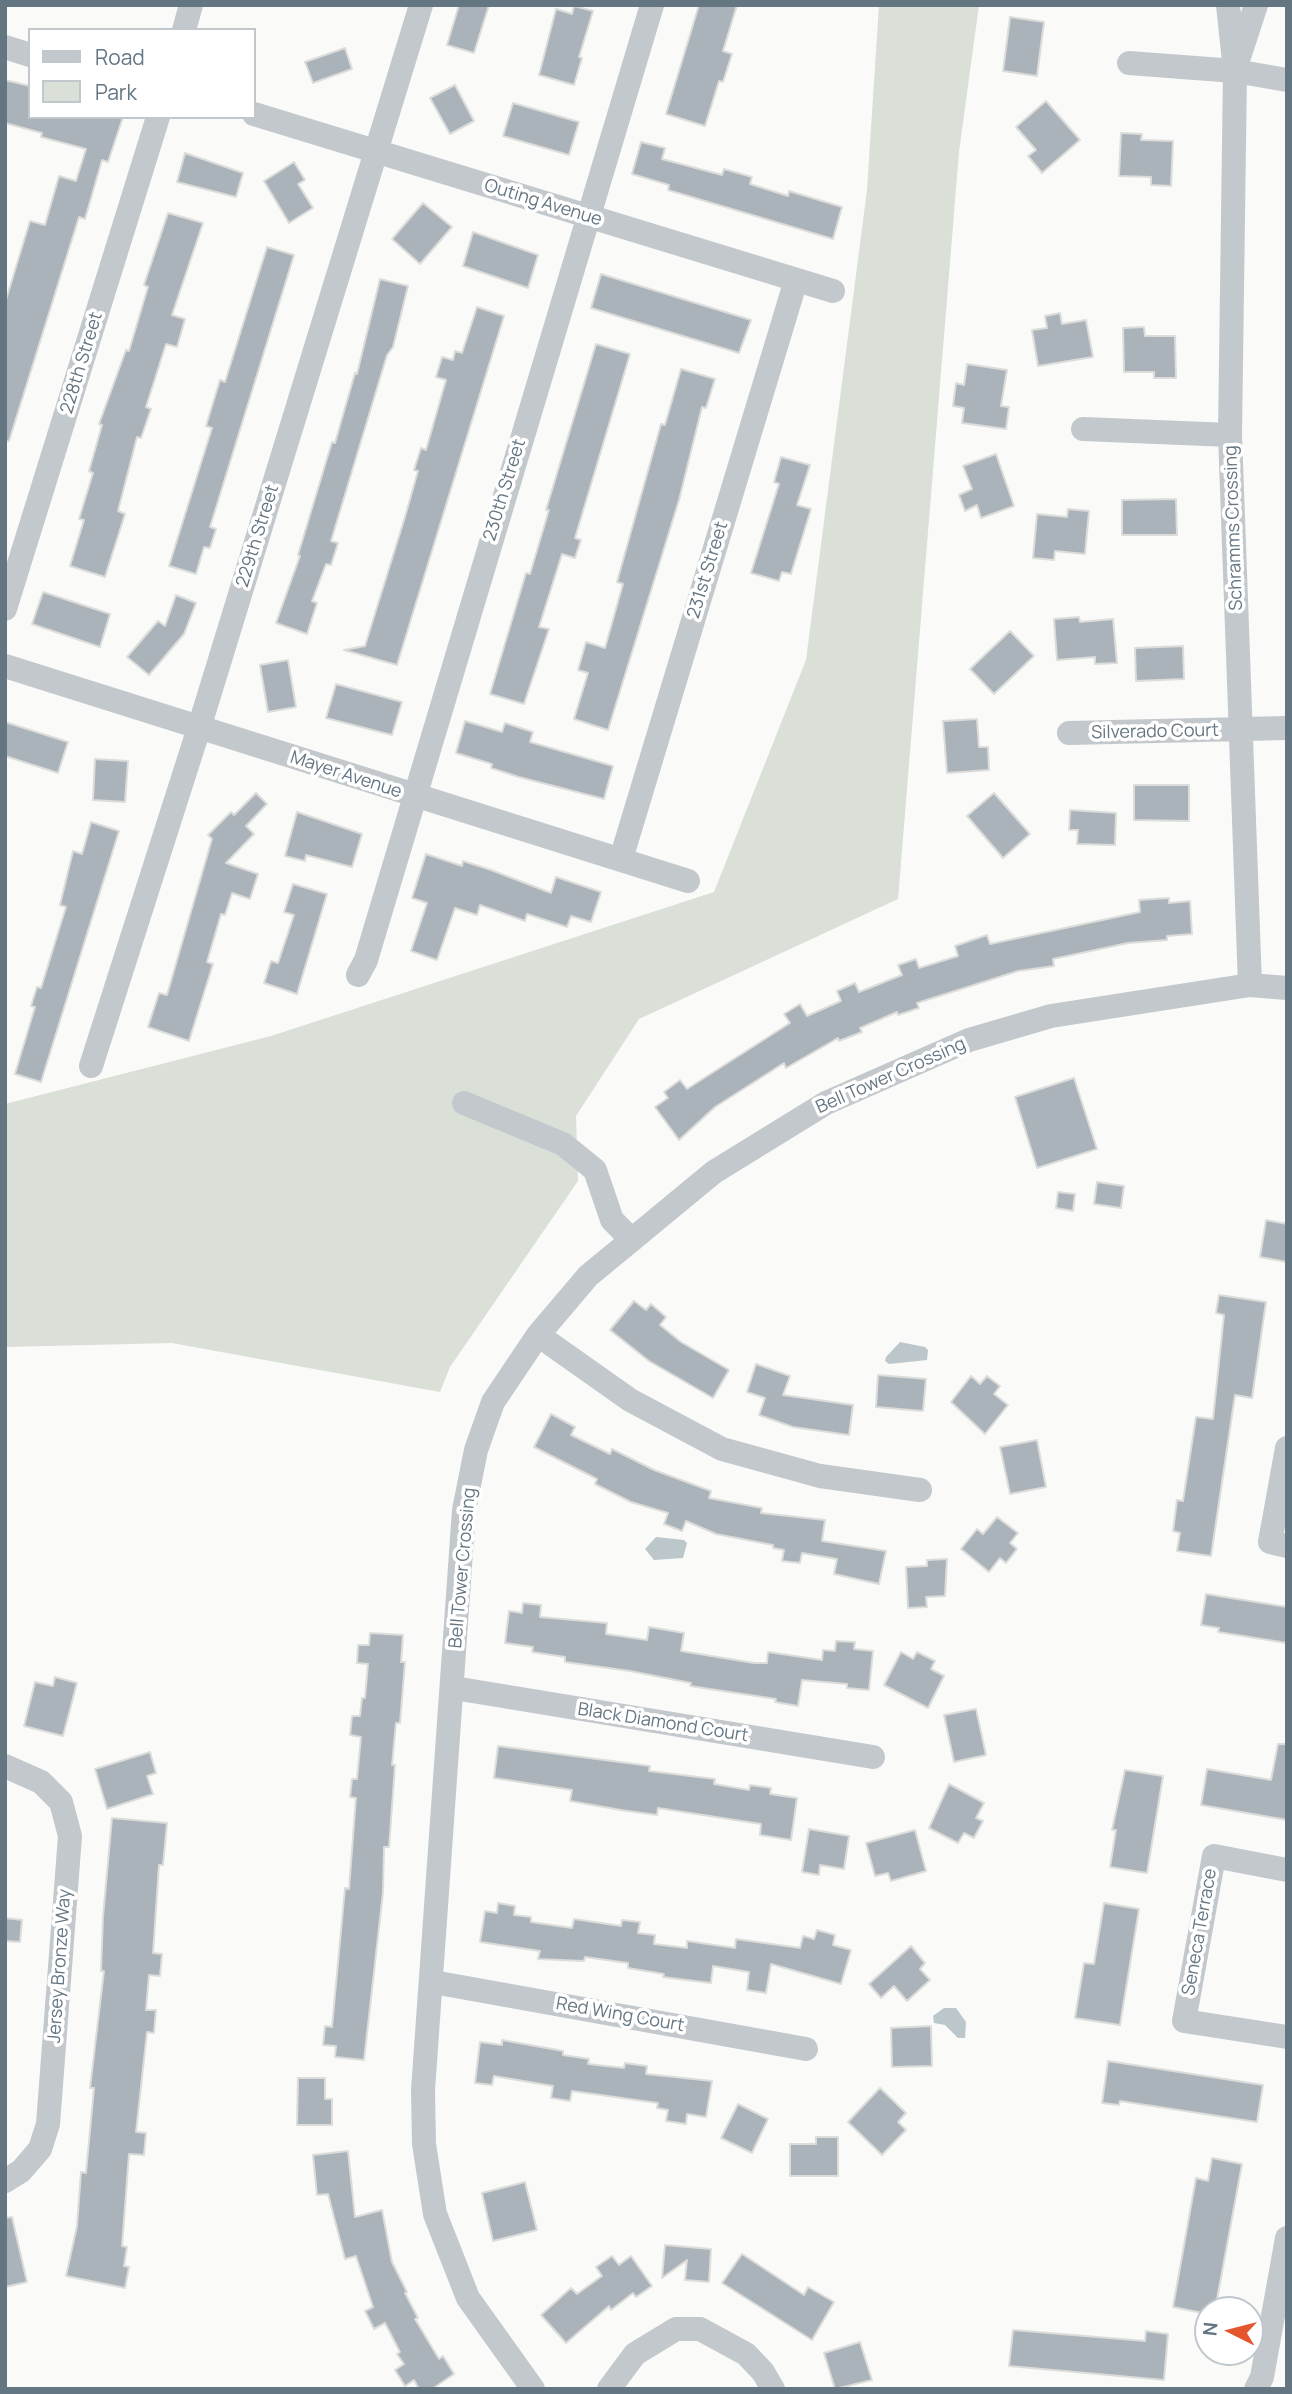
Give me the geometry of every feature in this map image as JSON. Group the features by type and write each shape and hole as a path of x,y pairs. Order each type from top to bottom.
{"street":[{"path":"185,28 191,5"},
{"name":"229th Street","path":"91,1066 200,728 421,5"},
{"name":"230th Street","path":"358,975 366,960 652,5"},
{"name":"Schramms Crossing","path":"1228,5 1235,71 1230,435 1250,985"},
{"name":"Schramms Crossing","path":"1235,71 1256,5"},
{"path":"5,47 28,54"},
{"path":"1129,63 1235,71 1287,80"},
{"name":"Outing Avenue","path":"256,115 833,291"},
{"name":"228th Street","path":"5,609 157,119"},
{"name":"231st Street","path":"621,859 796,281"},
{"path":"1083,429 1230,435"},
{"name":"Mayer Avenue","path":"5,666 414,797 688,881"},
{"name":"Silverado Court","path":"1069,733 1287,728"},
{"name":"Bell Tower Crossing","path":"533,2389 468,2298 435,2214 424,2144 423,2090 454,1688 464,1510 476,1450 493,1402 538,1335 588,1276 715,1172 826,1103 969,1040 1051,1016 1250,985 1287,988"},
{"path":"464,1103 564,1144 595,1170 612,1220 632,1240"},
{"path":"538,1335 630,1400 722,1449 820,1476 920,1490"},
{"path":"1287,1448 1270,1542 1287,1546"},
{"name":"Black Diamond Court","path":"454,1688 873,1757"},
{"name":"Jersey Bronze Way","path":"5,1766 41,1782 61,1802 70,1836 48,2124 40,2149 21,2171 5,2181"},
{"name":"Seneca Terrace","path":"1287,1870 1214,1856 1184,2021 1287,2037"},
{"name":"Red Wing Court","path":"433,1982 806,2049"},
{"path":"1256,2389 1262,2377 1287,2238"},
{"path":"609,2389 635,2354 676,2329 699,2329 746,2354 763,2372 773,2389"}],"green space":[{"path":"879,5 979,5 959,152 898,899 639,1019 576,1116 578,1181 450,1367 440,1392 172,1343 5,1347 5,1104 271,1036 714,892 806,660 867,190"}],"shaded area":[{"path":"900,1342 925,1347 928,1350 927,1360 889,1364 885,1361 886,1357"},
{"path":"656,1537 684,1540 687,1543 683,1558 654,1560 645,1549"},
{"path":"944,2008 956,2008 966,2022 965,2038 958,2038 945,2025 934,2023 933,2016"}],"building":[{"path":"459,5 489,5 474,53 447,45"},
{"path":"699,5 737,5 723,51 732,54 723,82 719,81 705,126 666,114"},
{"path":"574,6 593,11 579,57 582,58 574,85 539,75 556,9 572,14"},
{"path":"1010,17 1044,22 1037,76 1003,71"},
{"path":"345,48 352,69 313,83 305,62"},
{"path":"5,80 28,86 28,119 122,119 108,162 102,160 85,219 79,217 9,441 5,441 5,303 30,221 45,225 59,176 76,181 86,149 41,137 42,133 5,123"},
{"path":"455,85 474,121 450,134 430,98"},
{"path":"1046,101 1080,140 1042,173 1028,156 1036,150 1016,127"},
{"path":"513,103 579,122 569,155 503,136"},
{"path":"1121,133 1142,134 1141,140 1173,141 1171,186 1151,185 1151,177 1119,176"},
{"path":"641,142 665,148 662,159 722,175 724,169 752,177 750,184 788,196 789,191 842,207 833,239 668,190 669,185 632,174"},
{"path":"185,153 243,173 236,197 177,182"},
{"path":"294,162 305,180 298,184 313,208 289,223 264,181"},
{"path":"423,203 452,227 420,264 392,239"},
{"path":"168,213 203,223 172,315 185,319 177,347 166,344 146,407 151,409 141,438 137,437 118,511 125,514 105,577 70,566 84,520 79,519 93,473 89,471 102,425 99,424 126,350 129,351 148,287 144,285"},
{"path":"473,232 538,255 528,288 463,266"},
{"path":"267,247 294,255 210,527 216,529 210,548 204,547 196,574 169,566 212,428 206,426 220,380 225,382"},
{"path":"601,274 751,320 739,353 591,308"},
{"path":"380,279 408,286 393,347 387,355 331,541 338,543 331,565 326,564 312,601 317,603 307,634 276,623 300,556 298,555 332,442 335,443 355,373 357,374"},
{"path":"477,307 504,316 397,665 344,650 365,646 418,471 414,470 421,448 426,450 446,380 436,377 442,357 453,360 455,351 462,353"},
{"path":"1060,313 1062,324 1086,320 1093,357 1038,366 1032,330 1047,328 1045,316"},
{"path":"1144,327 1145,336 1175,336 1176,378 1154,378 1154,372 1124,372 1123,328"},
{"path":"596,344 630,354 575,538 581,540 575,558 562,554 539,627 549,629 524,704 490,694 526,573 530,574 549,510 546,510"},
{"path":"967,364 1007,370 1001,406 1009,407 1006,429 962,423 964,408 953,406 956,383 964,385"},
{"path":"681,369 715,379 706,408 702,407 679,500 608,730 574,719 588,673 578,670 586,642 605,648 623,584 617,582 661,424 665,425"},
{"path":"996,454 1014,506 981,518 977,505 965,511 959,495 972,489 963,466"},
{"path":"781,457 810,465 797,505 811,509 791,574 782,572 779,581 751,573 779,484 774,482"},
{"path":"1176,499 1177,535 1122,535 1122,500"},
{"path":"1068,509 1089,511 1085,554 1055,551 1054,560 1033,558 1037,514 1067,517"},
{"path":"43,592 110,614 100,647 32,624"},
{"path":"176,595 196,603 184,634 149,675 127,657 158,621 165,626"},
{"path":"1079,617 1080,622 1113,619 1117,663 1095,664 1095,657 1057,660 1054,619"},
{"path":"1010,631 1034,656 994,694 970,669"},
{"path":"1183,646 1184,679 1136,681 1135,648"},
{"path":"288,660 296,707 268,712 260,665"},
{"path":"336,684 402,702 392,735 326,718"},
{"path":"977,719 979,747 988,747 989,770 947,773 943,721"},
{"path":"465,721 502,732 505,723 533,732 530,742 613,766 604,799 519,777 491,768 492,764 456,753"},
{"path":"5,722 68,742 58,773 5,756"},
{"path":"95,759 128,761 125,802 93,800"},
{"path":"1134,785 1189,785 1189,821 1134,820"},
{"path":"256,793 267,804 246,826 254,834 226,863 258,874 250,899 232,893 225,915 221,914 207,962 213,964 189,1041 148,1027 159,993 167,995 212,839 208,835 231,812 234,815"},
{"path":"994,793 1030,834 1003,858 967,816"},
{"path":"1070,810 1116,813 1115,845 1077,844 1078,830 1069,830"},
{"path":"297,812 362,834 352,867 306,855 305,861 285,856"},
{"path":"91,822 119,831 41,1082 15,1074 35,1007 31,1006 37,987 41,988 66,907 60,905 73,851 82,854"},
{"path":"426,854 462,866 463,861 551,893 556,877 601,892 591,922 571,916 567,927 527,914 525,921 480,905 477,915 455,908 437,960 411,951 427,903 412,898"},
{"path":"293,884 327,894 297,994 264,983 271,961 278,963 294,915 284,912"},
{"path":"1169,898 1169,903 1190,901 1192,934 1167,936 1167,940 1128,943 1053,959 1054,966 1018,971 917,1003 919,1008 898,1015 897,1012 860,1028 862,1032 839,1041 838,1038 786,1068 784,1063 715,1107 679,1140 655,1107 668,1098 664,1092 680,1080 687,1089 790,1023 784,1014 800,1004 807,1016 841,1001 837,991 855,983 859,992 902,975 898,965 916,959 919,968 958,956 955,946 987,935 990,944 1140,912 1139,900"},
{"path":"1074,1078 1097,1149 1037,1168 1015,1097"},
{"path":"1097,1182 1124,1186 1121,1208 1094,1204"},
{"path":"1058,1192 1075,1194 1073,1211 1056,1208"},
{"path":"1266,1220 1287,1224 1287,1262 1260,1257"},
{"path":"1219,1295 1266,1302 1252,1398 1235,1395 1211,1556 1177,1551 1180,1533 1173,1531 1177,1500 1183,1501 1196,1417 1213,1419 1224,1315 1216,1313"},
{"path":"634,1301 646,1310 651,1304 666,1317 660,1325 681,1342 729,1370 713,1398 649,1361 610,1330"},
{"path":"756,1364 790,1376 783,1395 853,1405 849,1435 793,1427 759,1415 765,1398 747,1392"},
{"path":"878,1375 926,1379 923,1411 876,1407"},
{"path":"971,1376 980,1384 987,1376 1000,1386 994,1394 1008,1405 985,1434 951,1402"},
{"path":"551,1414 575,1427 571,1435 610,1454 612,1449 654,1470 711,1491 709,1498 762,1508 761,1513 825,1520 822,1541 886,1551 879,1584 834,1574 837,1559 802,1553 800,1563 782,1561 784,1550 773,1548 773,1545 716,1534 686,1521 682,1531 664,1524 668,1513 631,1502 595,1484 597,1479 534,1447"},
{"path":"1037,1440 1046,1487 1010,1494 1000,1447"},
{"path":"997,1517 1018,1533 1010,1543 1017,1549 1006,1563 1000,1558 989,1572 961,1549 977,1529 983,1534"},
{"path":"947,1559 945,1596 926,1597 927,1607 908,1608 906,1567 927,1566 927,1560"},
{"path":"1206,1594 1287,1607 1287,1643 1218,1632 1219,1628 1201,1625"},
{"path":"523,1603 541,1605 540,1617 607,1623 606,1634 647,1640 649,1627 684,1633 681,1651 754,1663 767,1663 768,1652 822,1660 823,1650 835,1651 836,1641 855,1642 854,1649 873,1651 869,1690 847,1688 847,1684 802,1680 798,1706 775,1702 776,1699 690,1686 691,1683 630,1671 565,1662 565,1657 532,1652 533,1647 505,1643 509,1611 522,1613"},
{"path":"370,1633 403,1635 401,1662 405,1662 400,1723 396,1723 392,1765 395,1765 389,1847 384,1847 383,1892 364,2060 335,2057 336,2046 323,2045 325,2026 332,2027 345,1888 349,1889 356,1798 350,1797 352,1779 357,1779 361,1737 350,1735 352,1716 360,1716 362,1698 365,1698 368,1664 357,1663 358,1645 369,1645"},
{"path":"901,1652 913,1659 917,1652 935,1661 931,1669 944,1676 928,1708 884,1685"},
{"path":"55,1677 77,1683 63,1736 24,1726 35,1682 53,1686"},
{"path":"976,1709 986,1755 954,1762 944,1715"},
{"path":"1278,1744 1287,1744 1287,1820 1201,1805 1207,1769 1271,1780"},
{"path":"498,1746 650,1766 649,1771 715,1779 714,1784 749,1790 750,1785 771,1788 770,1794 797,1798 791,1840 760,1835 761,1824 658,1808 657,1815 621,1810 570,1801 572,1790 494,1778"},
{"path":"150,1752 156,1773 147,1776 153,1794 107,1809 95,1769"},
{"path":"1125,1770 1163,1776 1147,1873 1110,1867 1116,1830 1112,1830"},
{"path":"949,1784 984,1803 976,1818 983,1821 974,1838 964,1833 958,1843 929,1828"},
{"path":"112,1818 167,1823 163,1865 159,1865 153,1953 162,1954 160,1976 149,1975 146,2010 156,2010 154,2033 147,2032 136,2132 146,2133 144,2155 129,2154 122,2246 127,2247 124,2266 129,2267 125,2288 66,2276 77,2226 81,2172 86,2173 94,2088 90,2088 104,1971 101,1971 103,1917"},
{"path":"809,1829 849,1836 844,1869 820,1865 819,1875 802,1872"},
{"path":"915,1830 926,1871 891,1881 888,1873 875,1876 866,1843"},
{"path":"498,1903 515,1906 514,1915 531,1917 531,1922 572,1928 574,1919 621,1926 622,1920 640,1922 638,1933 655,1935 654,1944 687,1948 687,1941 735,1948 736,1939 800,1948 803,1936 814,1939 817,1930 835,1935 833,1945 851,1950 841,1984 771,1964 766,1993 747,1990 749,1972 713,1966 711,1983 663,1977 664,1974 628,1968 628,1963 585,1957 584,1961 538,1959 540,1951 480,1942 485,1911 497,1913"},
{"path":"1104,1903 1139,1909 1120,2025 1075,2018 1084,1963 1094,1964"},
{"path":"5,1918 22,1920 20,1942 5,1941"},
{"path":"911,1946 925,1963 920,1969 930,1980 907,2001 894,1986 881,1998 869,1984"},
{"path":"931,2026 932,2066 892,2067 891,2028"},
{"path":"502,2040 563,2051 563,2055 589,2059 588,2064 624,2068 625,2063 647,2066 646,2074 712,2081 706,2117 687,2114 686,2124 666,2121 668,2110 657,2108 658,2103 572,2091 570,2101 551,2098 553,2086 494,2076 492,2085 475,2083 480,2042 502,2045"},
{"path":"1108,2061 1263,2085 1257,2122 1120,2101 1119,2105 1102,2103"},
{"path":"298,2078 325,2078 325,2099 332,2099 332,2125 297,2125"},
{"path":"880,2088 906,2113 898,2122 906,2130 882,2155 848,2122"},
{"path":"738,2104 768,2119 752,2153 721,2138"},
{"path":"816,2137 838,2137 838,2176 790,2176 790,2144 816,2144"},
{"path":"348,2151 355,2217 382,2210 392,2262 418,2318 415,2319 439,2359 443,2356 454,2374 432,2389 419,2389 414,2380 405,2386 395,2370 404,2364 397,2354 400,2352 385,2323 374,2329 365,2311 373,2307 356,2256 345,2259 328,2194 317,2195 313,2155"},
{"path":"1212,2158 1242,2164 1218,2296 1194,2296 1194,2311 1173,2307 1196,2178 1208,2181"},
{"path":"525,2182 537,2230 493,2241 482,2193"},
{"path":"12,2217 27,2282 5,2287 5,2218"},
{"path":"665,2245 711,2249 709,2282 685,2280 687,2260 662,2278"},
{"path":"742,2254 804,2295 808,2287 834,2302 812,2340 722,2283"},
{"path":"612,2256 619,2265 631,2256 652,2286 636,2297 633,2293 611,2310 609,2306 566,2343 541,2315 571,2288 577,2294 602,2276 596,2267"},
{"path":"1013,2330 1145,2341 1146,2331 1168,2334 1164,2380 1009,2366"},
{"path":"860,2342 872,2380 835,2389 824,2353"}]}
